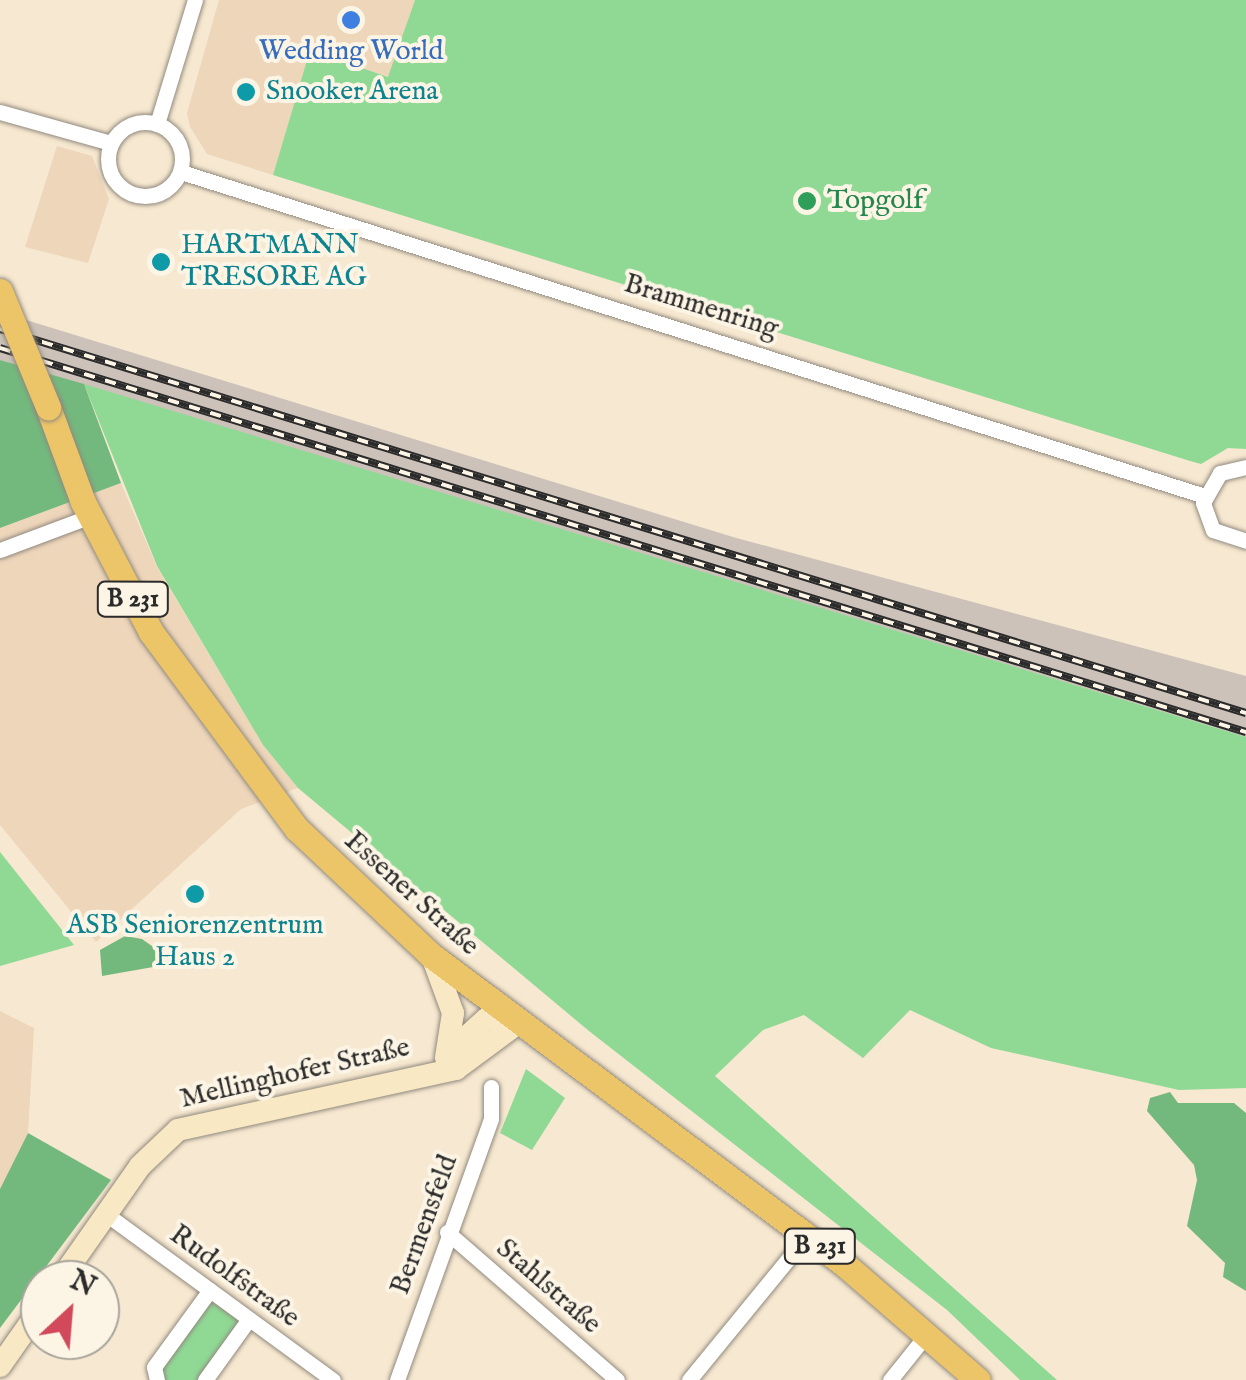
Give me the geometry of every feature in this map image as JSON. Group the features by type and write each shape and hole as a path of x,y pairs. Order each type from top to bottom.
{"main road":[{"name":"Essener Straße","path":"0,290 91,516 161,648 256,782 337,870 432,956 518,1024 807,1236 978,1380"},
{"path":"425,1076 450,1052 453,1012 432,956"},
{"name":"Mellinghofer Straße","path":"450,1052 486,1019 518,1024"},
{"name":"Mellinghofer Straße","path":"74,1260 150,1153 184,1127 463,1066 518,1024"},
{"path":"0,1366 20,1337"}],"street":[{"path":"157,124 195,0"},
{"path":"0,112 112,143"},
{"path":"157,124 178,142 181,172 157,194 129,192 112,174 112,143 128,126 157,124"},
{"name":"Brammenring","path":"181,172 1205,496"},
{"path":"1246,467 1220,473 1205,496 1213,530 1246,541"},
{"path":"0,550 91,516"},
{"name":"Bermensfeld","path":"397,1380 490,1119 491,1086"},
{"name":"Rudolfstraße","path":"106,1214 333,1380"},
{"name":"Stahlstraße","path":"447,1232 618,1380"},
{"path":"689,1380 807,1236"},
{"path":"157,1380 153,1369 210,1290"},
{"path":"204,1380 249,1319"},
{"path":"890,1380 927,1334"}],"shaded area":[{"path":"219,0 415,0 389,77 310,51 273,175 207,154 190,127 187,113"},
{"path":"57,146 92,156 109,199 88,263 25,247"},
{"path":"0,312 733,537 1246,676 1246,737 0,360"},
{"path":"121,483 157,567 263,745 298,788 241,809 96,942 0,825 0,528"},
{"path":"0,1011 34,1028 28,1133 0,1189"}],"green space":[{"path":"415,0 1246,0 1246,449 1228,448 1201,464 1190,461 273,175 310,50 388,77"},
{"path":"0,360 84,384 121,483 0,528"},
{"path":"84,384 1246,737 1246,1088 1179,1090 991,1048 910,1010 863,1058 804,1015 763,1030 715,1076 1057,1380 1020,1380 947,1310 589,1031 298,788 263,745 157,566"},
{"path":"0,852 74,945 0,966"},
{"path":"125,936 142,939 176,963 102,976 100,950"},
{"path":"526,1069 565,1098 532,1150 500,1133"},
{"path":"1170,1092 1178,1103 1234,1103 1246,1113 1246,1291 1223,1277 1225,1263 1187,1226 1197,1180 1194,1165 1147,1111 1150,1098"},
{"path":"28,1133 111,1180 51,1260 20,1260 20,1301 0,1328 0,1189"},
{"path":"210,1290 249,1319 205,1380 157,1380 153,1369"}],"railway":[{"path":"0,329 1246,713"},
{"path":"0,348 1246,732"}],"place":[{"name":"Wedding World","path":"351,20"},
{"name":"Snooker Arena","path":"246,92"},
{"name":"Topgolf","path":"807,201"},
{"name":"HARTMANN TRESORE AG","path":"161,262"},
{"name":"ASB Seniorenzentrum Haus 2","path":"195,894"}]}
